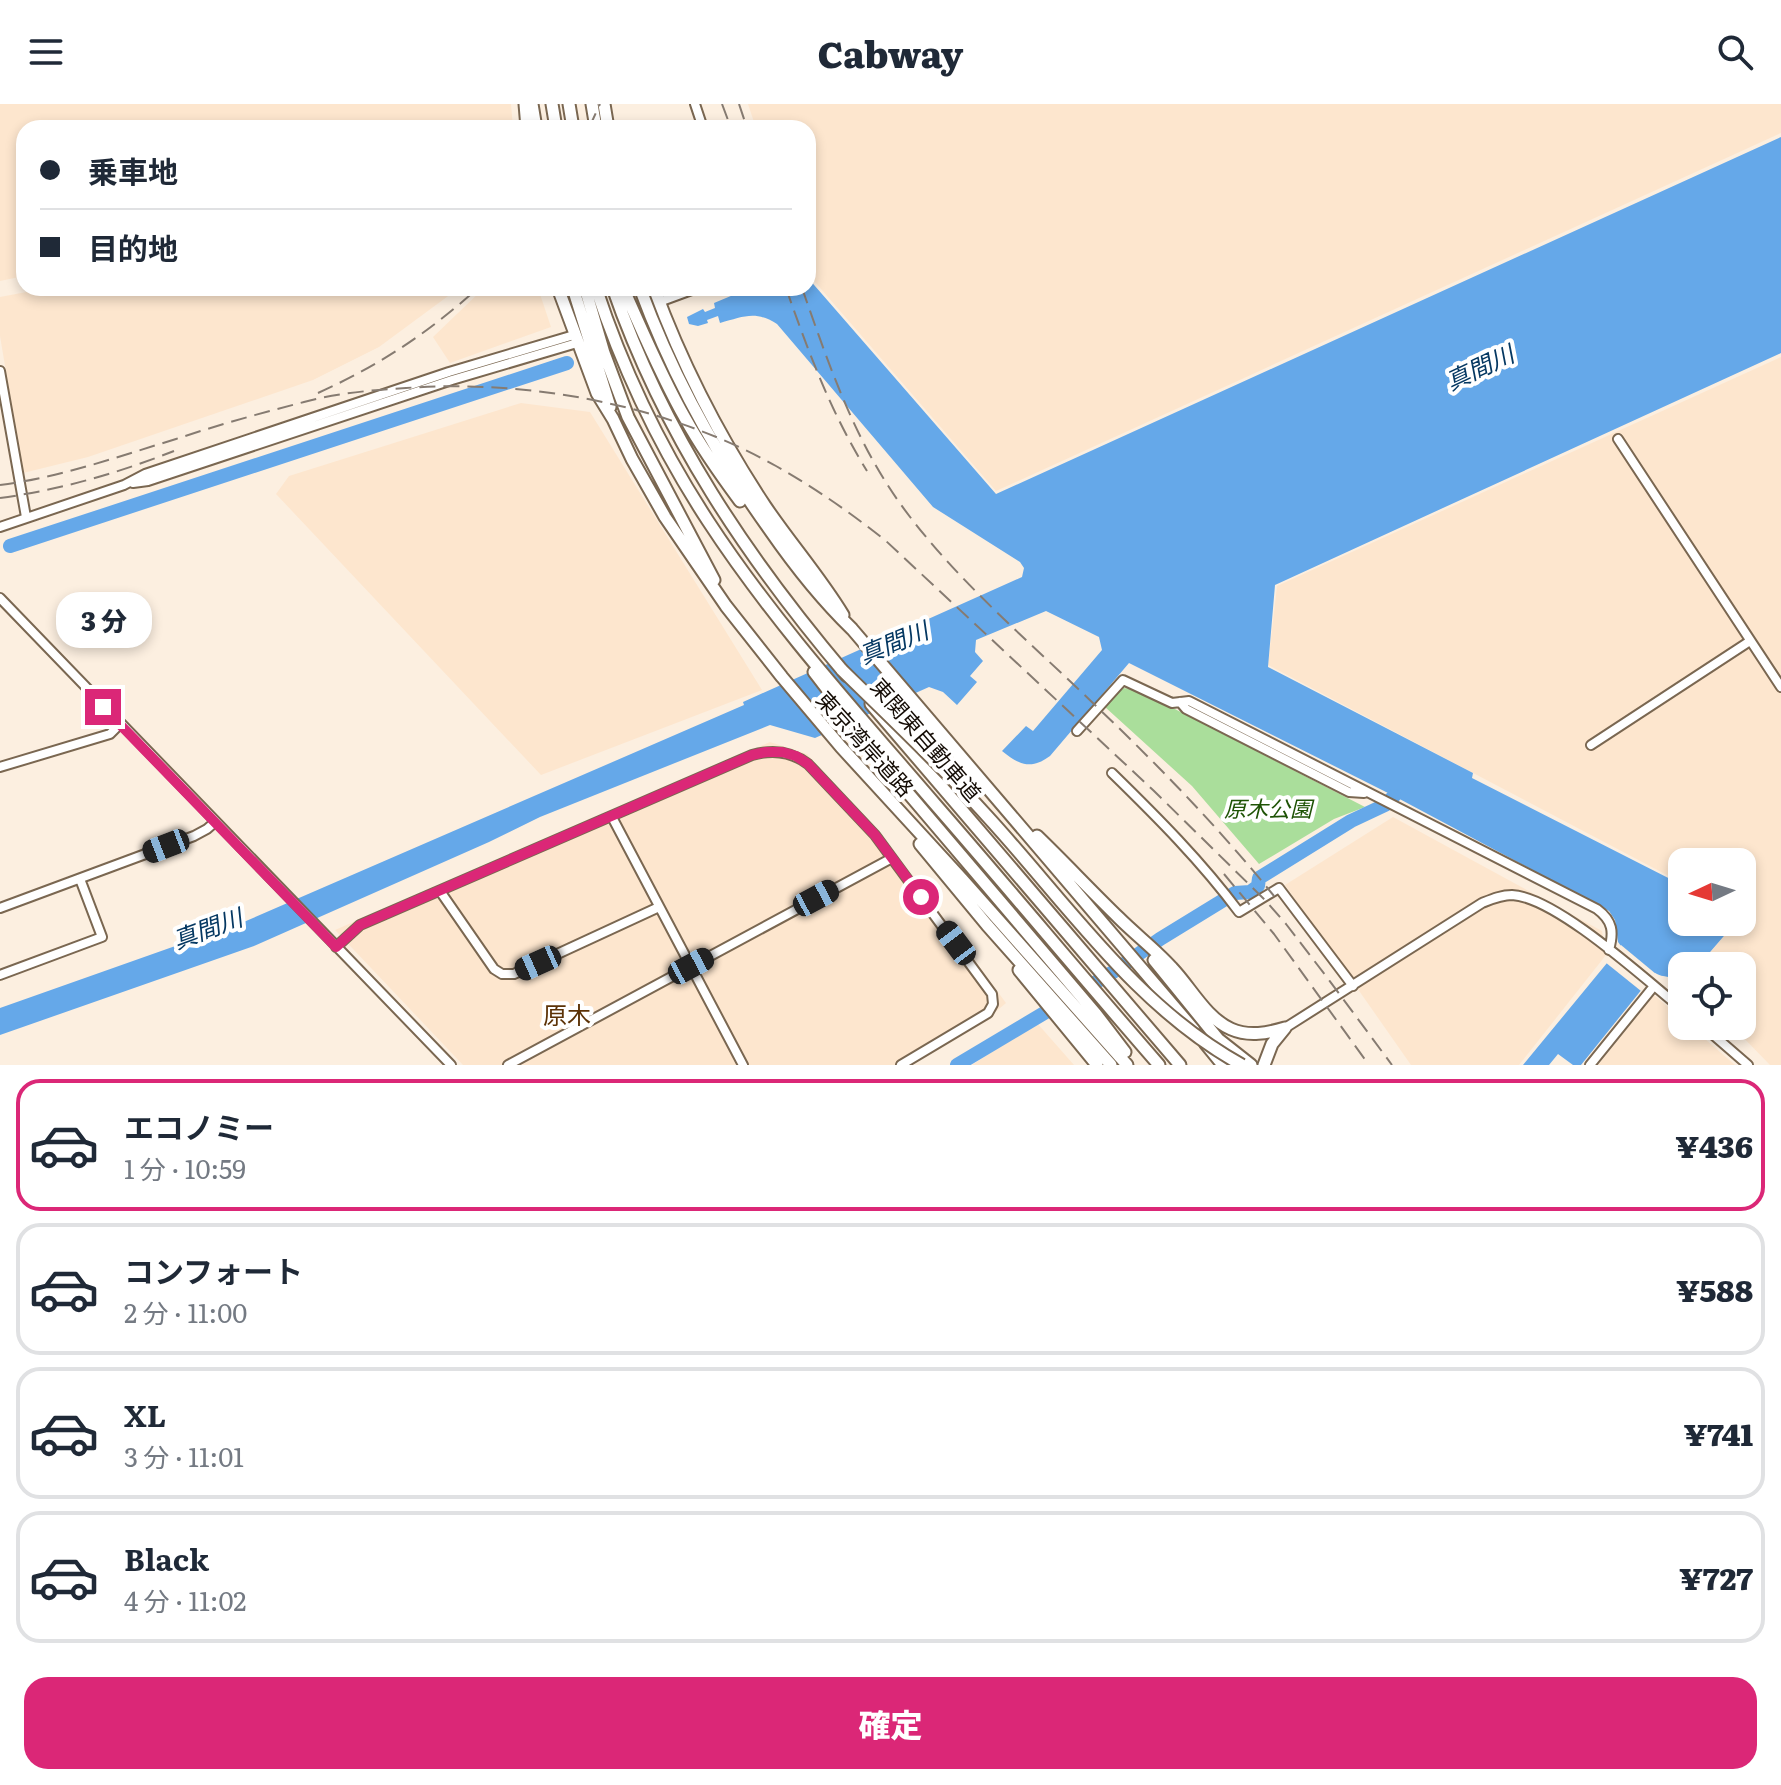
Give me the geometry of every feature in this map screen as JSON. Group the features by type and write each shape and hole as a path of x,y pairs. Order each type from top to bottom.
{"highway":[{"name":"東京湾岸道路","path":"561,296 597,393 632,459 665,517 726,606 841,747 1082,1030 1127,1065"},
{"name":"東京湾岸道路","path":"575,296 613,419"},
{"path":"587,296 628,417 726,606"},
{"name":"東関東自動車道","path":"599,296 620,353 664,445 708,521 781,621 858,714 1159,1065"},
{"name":"東関東自動車道","path":"616,296 645,370 692,463 737,534 842,670 1180,1065"},
{"path":"627,296 665,379 699,442 742,504 822,592 1223,1065"},
{"path":"643,296 668,358 697,416 725,465 773,536"},
{"path":"657,296 692,377 736,458 822,592"},
{"path":"781,621 865,741 1096,1014 1134,1065"},
{"path":"842,670 988,816 1133,982 1192,1033 1242,1065"},
{"path":"841,747 987,925 1036,993 1082,1030 1111,1065"},
{"path":"993,794 1062,860 1210,1013 1230,1029 1249,1034 1285,1028"},
{"path":"1169,970 1218,1039 1251,1065"},
{"path":"1264,1065 1272,1044 1285,1028"},
{"path":"1082,1030 1097,1065"}],"street":[{"path":"659,302 675,296"},
{"path":"0,527 124,485 145,474 576,339"},
{"path":"0,371 26,517"},
{"path":"1618,439 1781,687"},
{"path":"0,598 451,1065"},
{"path":"1591,745 1750,641"},
{"path":"1077,731 1123,680 1172,703 1180,702 1186,709 1349,792 1369,793 1601,912 1612,930 1611,952"},
{"path":"0,767 110,734 120,724"},
{"path":"336,947 356,927 752,755 782,752 808,764 875,835 991,990 993,999 988,1013 901,1065"},
{"path":"1112,773 1165,824 1239,912 1279,888 1353,986"},
{"path":"612,817 743,1065"},
{"path":"0,908 202,833 215,822"},
{"path":"508,1065 892,858"},
{"path":"0,975 102,937 80,879"},
{"path":"440,891 494,969 506,975 659,907"},
{"path":"1285,1028 1482,903 1503,896 1522,897 1535,902 1579,927 1668,997"},
{"path":"1590,1065 1652,984"},
{"path":"1719,1040 1748,1065"}],"shaded area":[{"path":"0,104 511,104 512,120 16,120 16,278 0,281"},
{"path":"748,104 1781,104 1781,133 996,491 816,283 816,120 753,120"},
{"path":"16,294 448,296 379,347 313,380 88,457 23,473 0,336 0,297"},
{"path":"476,296 541,296 551,327 450,363 433,337"},
{"path":"1781,357 1781,1065 1770,1065 1746,1040 1756,1040 1756,952 1711,952 1724,936 1756,936 1756,848 1668,848 1668,876 1268,665 1277,586"},
{"path":"521,403 590,412 762,690 541,775 276,494 289,476"},
{"path":"770,742 807,754 879,831 1006,1003 986,1020 912,1065 463,1065 335,930"},
{"path":"1393,817 1602,931 1606,955 1519,1065 1411,1065 1285,885"},
{"path":"1654,995 1668,1007 1668,1040 1706,1040 1735,1065 1598,1065"},
{"path":"1037,1023 1074,1065 972,1065"}],"green space":[{"name":"原木公園","path":"1122,688 1136,689 1365,807 1334,819 1259,864 1192,786 1105,707"}],"water":[{"name":"真間川","path":"1781,137 1781,353 1275,585 1268,667 1473,773 1472,778 1668,878 1668,936 1724,936 1710,952 1668,952 1668,977 1655,973 1581,1065 1573,1065 1558,1054 1549,1065 1523,1065 1621,946 1615,920 1609,911 1394,796 1129,663 1050,756 1031,764 1014,760 1002,751 1026,726 1033,731 1102,650 1099,637 1046,611 976,640 975,652 983,661 970,676 977,682 957,705 943,692 929,687 815,738 770,725 540,817 254,946 0,1035 0,1008 246,921 744,705 743,702 1022,577 1024,568 1020,562 933,507 777,324 755,316 720,323 718,316 698,326 689,324 687,317 703,309 705,312 715,308 714,303 731,296 816,296 816,287 996,494"}],"pier":[{"path":"1621,945 1656,974 1641,991 1605,962"}],"waterway":[{"path":"10,546 567,363"},
{"path":"957,1065 1113,972 1235,893 1250,892 1258,886 1259,878 1351,821 1385,805 1394,796"}],"railway":[{"path":"593,120 600,104"},
{"path":"722,104 728,120"},
{"path":"739,104 744,120"},
{"path":"318,393 402,347 468,296"},
{"path":"789,296 831,404 867,471"},
{"path":"805,296 832,371 868,452 920,530 993,608 1166,775 1274,896"},
{"path":"0,485 89,466 317,399 406,388 501,388 597,401 644,412 734,445 805,483 886,541 1153,790 1286,924 1392,1065"},
{"path":"0,498 88,480 174,451"},
{"path":"1224,874 1274,934 1369,1065"}],"district":[{"name":"原木","path":"567,1013"}],"route":[{"path":"103,707 336,947 360,925 752,755 773,751 789,753 808,764 875,835 921,897"}]}
